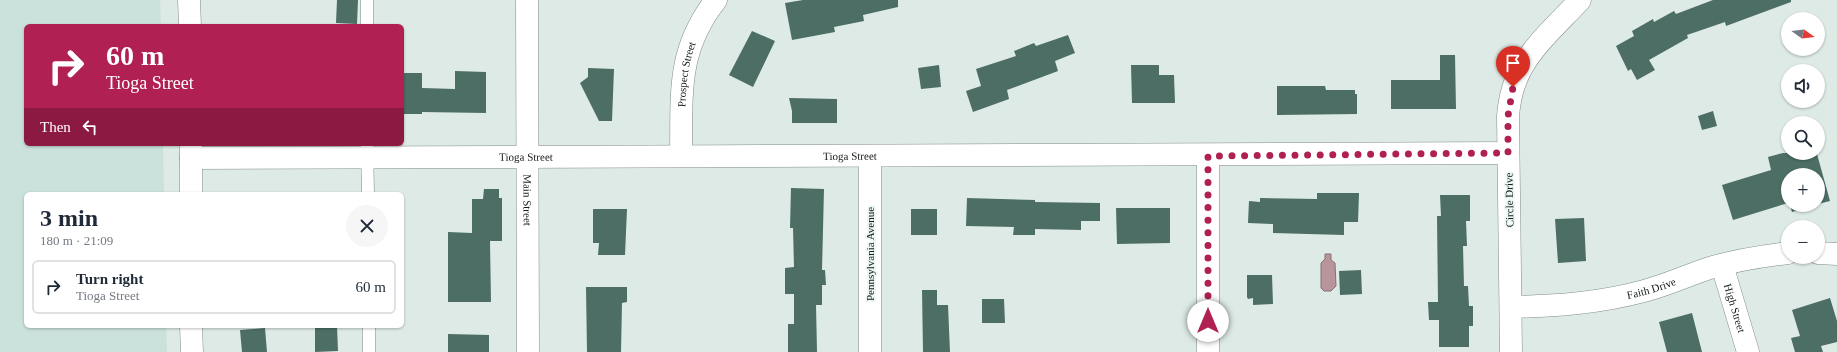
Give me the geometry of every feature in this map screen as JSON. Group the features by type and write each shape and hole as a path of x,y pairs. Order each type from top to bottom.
{"street":[{"path":"189,0 190,24"},
{"name":"Main Street","path":"527,0 528,352"},
{"name":"Prospect Street","path":"681,156 682,78 684,64 691,40 705,14 716,0"},
{"name":"Circle Drive","path":"1511,352 1508,153 1508,116 1510,95 1516,79 1528,57 1580,0"},
{"path":"191,151 191,192"},
{"name":"Tioga Street","path":"191,151 367,151 528,157 1208,156 1508,153"},
{"name":"Pennsylvania Avenue","path":"870,156 870,352"},
{"path":"1208,156 1208,352"},
{"path":"1825,253 1837,254"},
{"name":"Faith Drive","path":"1511,307 1561,306 1604,301 1645,291 1722,265 1756,257 1781,254"},
{"name":"High Street","path":"1722,265 1748,352"},
{"path":"191,328 192,352"}],"lane":[{"path":"367,0 367,24"},
{"path":"367,151 368,192"},
{"path":"369,328 369,352"}],"shaded area":[{"path":"0,0 160,0 161,24 24,24 24,146 163,146 164,192 24,192 24,328 166,328 167,352 0,352"},
{"path":"1325,254 1331,254 1331,260 1335,263 1336,286 1331,291 1324,291 1321,288 1321,263 1325,259"}],"building":[{"path":"337,0 358,0 357,24 336,23"},
{"path":"803,0 898,0 898,7 863,15 864,21 834,27 835,32 792,40 785,3"},
{"path":"1713,0 1791,0 1791,2 1726,26 1725,22 1687,35 1688,38 1649,60 1655,70 1637,80 1631,69 1628,71 1616,46 1634,36 1632,31 1653,19 1654,22 1674,11 1676,14"},
{"path":"752,31 775,41 753,87 729,75"},
{"path":"1068,35 1075,53 1055,61 1058,71 1007,90 1009,99 973,112 966,91 981,86 976,69 1016,56 1014,51 1034,43 1036,46"},
{"path":"1440,55 1455,55 1456,109 1391,109 1391,80 1440,80"},
{"path":"939,65 941,87 921,89 918,68"},
{"path":"1131,65 1159,65 1159,75 1174,75 1175,103 1132,103"},
{"path":"588,68 614,69 612,121 599,121 580,83 588,77"},
{"path":"455,71 486,72 486,113 422,112 422,114 404,114 404,73 422,73 422,88 455,89"},
{"path":"1277,86 1325,86 1326,90 1355,90 1355,94 1357,94 1357,114 1277,115"},
{"path":"789,98 837,99 837,123 792,123 792,111"},
{"path":"1713,111 1717,126 1702,130 1698,116"},
{"path":"1781,154 1781,160 1819,160 1821,168 1781,168 1781,205 1733,220 1722,185 1771,170 1768,157"},
{"path":"1825,183 1830,201 1825,202"},
{"path":"791,188 824,189 822,270 825,270 826,285 822,285 822,305 816,305 817,352 788,352 788,324 794,324 794,294 785,294 785,268 794,267 793,228 790,228"},
{"path":"484,189 499,189 499,198 502,198 502,241 490,241 491,302 448,302 448,232 472,233 472,199 483,199"},
{"path":"1317,193 1359,193 1358,222 1344,222 1344,235 1273,233 1273,224 1248,223 1249,201 1260,202 1260,198 1317,199"},
{"path":"1440,195 1470,195 1470,221 1466,221 1467,246 1463,246 1464,286 1468,286 1469,306 1473,306 1473,326 1469,326 1469,347 1439,347 1439,320 1429,320 1428,302 1438,302 1437,216 1441,216"},
{"path":"967,198 1035,200 1035,202 1100,203 1100,221 1081,221 1081,230 1035,229 1035,235 1013,235 1014,227 966,226"},
{"path":"1116,208 1170,208 1170,243 1117,244"},
{"path":"593,209 627,209 625,255 598,255 599,243 593,243"},
{"path":"911,209 937,209 937,235 911,235"},
{"path":"1584,218 1586,261 1558,263 1555,219"},
{"path":"1361,270 1362,294 1340,295 1339,271"},
{"path":"1247,275 1272,275 1273,304 1253,305 1253,298 1248,299 1247,297"},
{"path":"586,287 627,287 627,302 622,303 621,352 587,352"},
{"path":"922,290 937,290 937,305 948,305 950,352 923,352"},
{"path":"1830,298 1837,321 1837,342 1821,346 1823,352 1795,352 1791,338 1800,336 1792,310"},
{"path":"982,299 1004,299 1005,323 982,323"},
{"path":"1692,313 1702,352 1667,352 1659,322"},
{"path":"265,328 267,352 242,352 240,330"},
{"path":"315,328 337,328 338,351 315,352"},
{"path":"448,334 489,335 489,352 448,352"}],"route":[{"path":"1208,321 1208,156 1508,153 1508,116 1510,95 1513,87"}]}
